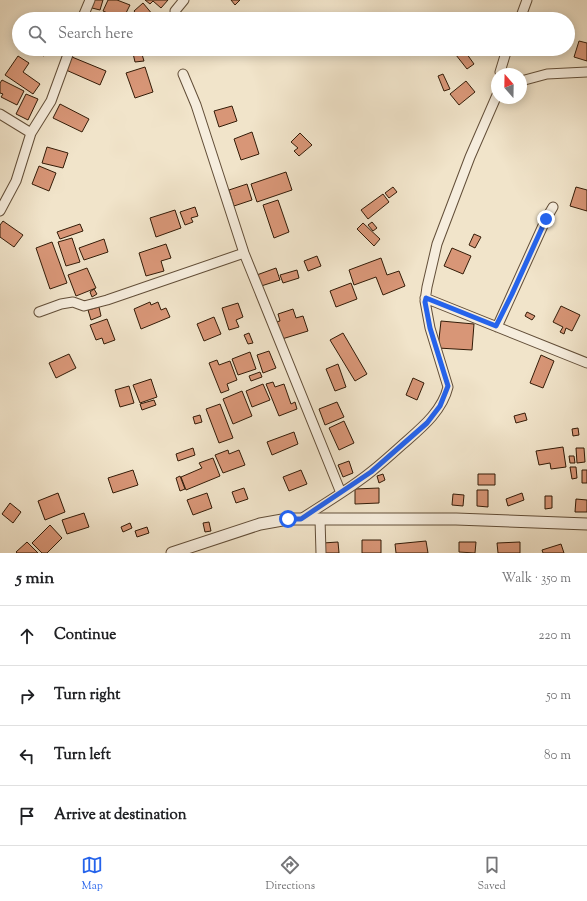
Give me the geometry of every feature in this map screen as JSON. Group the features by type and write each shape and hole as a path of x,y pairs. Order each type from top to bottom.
{"street":[{"path":"85,12 90,0"},
{"path":"175,11 184,0"},
{"path":"523,12 527,0"},
{"path":"0,210 16,182 31,133 51,102 67,56"},
{"path":"501,68 506,56"},
{"path":"527,79 547,74 587,72"},
{"path":"183,74 196,106 244,253 341,493"},
{"path":"301,519 371,472 427,423 440,406 445,396 448,386 430,328 425,302 427,286 437,244 470,157 493,104"},
{"path":"0,114 31,133"},
{"path":"496,326 553,207"},
{"path":"39,312 61,304 73,302 84,306 107,300 244,253"},
{"path":"426,298 587,363"},
{"path":"172,553 260,524 274,521 301,519 456,519 587,524"},
{"path":"320,519 321,553"}],"building":[{"path":"94,0 103,0 100,10 92,8"},
{"path":"108,0 117,0 130,5 126,12 103,11"},
{"path":"145,0 168,0 161,8 153,1 150,4"},
{"path":"231,0 240,0 235,5"},
{"path":"143,3 150,12 135,12 134,11"},
{"path":"579,41 587,43 587,61 574,57"},
{"path":"18,56 29,63 23,72 40,84 33,94 5,75"},
{"path":"134,56 142,56 144,61 135,62"},
{"path":"457,56 468,56 474,64 467,69"},
{"path":"72,57 106,71 100,85 66,70"},
{"path":"145,67 153,92 135,98 126,73"},
{"path":"443,74 450,89 444,91 438,76"},
{"path":"2,80 24,91 17,105 1,97 3,94 0,93 0,83"},
{"path":"466,81 475,92 459,105 450,94"},
{"path":"26,94 38,99 28,120 16,114"},
{"path":"60,104 89,119 82,132 53,118"},
{"path":"232,106 237,121 219,127 214,111"},
{"path":"252,132 259,154 241,160 234,139"},
{"path":"300,133 312,145 299,156 294,151 298,148 291,142"},
{"path":"47,147 68,153 63,168 42,163"},
{"path":"39,166 56,173 49,191 32,184"},
{"path":"286,172 292,190 257,202 251,184"},
{"path":"247,184 252,200 234,206 229,190"},
{"path":"393,187 397,192 389,198 385,193"},
{"path":"576,187 587,190 587,211 570,206"},
{"path":"383,194 389,202 368,219 361,210"},
{"path":"278,200 289,232 274,238 263,205"},
{"path":"195,207 198,216 191,218 193,222 185,225 180,212"},
{"path":"175,210 181,228 156,237 150,218"},
{"path":"3,221 23,235 14,247 0,237 0,225"},
{"path":"372,222 377,228 373,231 368,225"},
{"path":"363,223 380,239 374,246 357,229"},
{"path":"80,224 83,231 60,239 57,232"},
{"path":"474,234 481,237 475,248 469,245"},
{"path":"72,238 80,262 66,266 58,242"},
{"path":"104,239 108,252 84,260 79,248"},
{"path":"52,242 67,283 50,289 36,248"},
{"path":"166,244 171,258 161,261 164,271 146,276 139,253"},
{"path":"452,248 471,256 463,274 444,266"},
{"path":"317,256 321,266 308,271 304,261"},
{"path":"381,258 387,275 399,271 405,286 383,295 376,277 354,285 349,270"},
{"path":"87,268 96,288 76,296 68,275"},
{"path":"276,268 280,280 258,287 254,276"},
{"path":"297,270 299,278 283,283 280,275"},
{"path":"351,283 357,299 336,307 330,291"},
{"path":"94,289 97,294 92,297 90,292"},
{"path":"150,302 151,305 158,302 161,310 166,308 170,317 141,329 134,309"},
{"path":"238,303 243,317 236,320 239,327 229,330 222,308"},
{"path":"561,306 580,315 572,331 566,328 564,334 560,332 563,327 553,322"},
{"path":"99,307 101,316 91,320 88,310"},
{"path":"293,309 296,318 303,316 308,331 282,339 276,322 280,321 278,314"},
{"path":"527,312 535,316 532,320 525,316"},
{"path":"214,317 221,334 204,341 197,324"},
{"path":"107,319 115,340 104,344 102,338 96,340 90,325"},
{"path":"441,321 474,324 472,350 438,348"},
{"path":"249,333 253,343 248,344 244,335"},
{"path":"343,333 367,374 355,381 330,340"},
{"path":"269,351 276,368 263,373 257,355"},
{"path":"250,352 256,369 238,375 232,359"},
{"path":"69,354 76,368 56,378 49,363"},
{"path":"541,355 554,361 543,388 530,383"},
{"path":"217,360 219,365 230,361 237,380 227,384 229,390 221,393 209,363"},
{"path":"338,364 346,387 335,391 326,369"},
{"path":"260,372 262,377 251,381 249,376"},
{"path":"413,378 424,383 417,400 406,395"},
{"path":"151,379 157,397 140,403 133,385"},
{"path":"273,382 275,387 284,384 291,404 295,402 297,409 279,416 266,384"},
{"path":"263,384 270,400 252,407 246,391"},
{"path":"129,386 134,403 120,407 115,390"},
{"path":"242,391 252,416 233,424 223,399"},
{"path":"154,400 156,405 142,410 140,404"},
{"path":"337,402 344,417 325,425 319,409"},
{"path":"220,404 233,438 219,443 206,409"},
{"path":"525,413 527,420 516,423 514,416"},
{"path":"200,415 202,422 195,424 193,417"},
{"path":"344,421 354,443 339,450 329,428"},
{"path":"578,428 579,435 573,436 572,429"},
{"path":"294,432 298,444 272,455 267,442"},
{"path":"563,447 566,467 551,469 550,463 539,465 536,451"},
{"path":"193,448 195,455 178,461 176,454"},
{"path":"576,448 584,448 585,462 577,463"},
{"path":"228,450 229,454 239,450 245,465 223,473 215,455"},
{"path":"569,456 574,456 575,463 570,463"},
{"path":"213,458 220,476 186,490 181,477 202,468 199,463"},
{"path":"349,461 353,473 343,477 338,465"},
{"path":"570,467 576,467 577,478 572,479"},
{"path":"133,470 138,485 113,493 108,478"},
{"path":"301,470 307,484 289,491 283,477"},
{"path":"582,470 587,470 587,483 582,483"},
{"path":"383,474 385,480 379,483 377,476"},
{"path":"478,474 495,474 495,485 478,485"},
{"path":"180,476 185,489 180,491 176,478"},
{"path":"244,488 248,499 236,503 232,492"},
{"path":"379,488 379,503 355,504 355,489"},
{"path":"477,490 488,490 488,507 477,506"},
{"path":"58,493 65,512 45,520 38,501"},
{"path":"207,493 212,508 193,515 187,500"},
{"path":"522,493 524,500 508,506 506,499"},
{"path":"453,494 464,495 463,506 452,505"},
{"path":"545,496 552,496 552,508 545,509"},
{"path":"576,499 587,500 587,512 575,512"},
{"path":"10,503 21,512 13,523 2,514"},
{"path":"84,513 89,527 67,534 62,520"},
{"path":"209,522 211,531 205,532 203,523"},
{"path":"130,523 132,528 123,532 121,527"},
{"path":"50,525 62,538 47,553 42,553 32,543"},
{"path":"147,527 149,533 137,537 135,531"},
{"path":"362,540 381,540 381,553 362,553"},
{"path":"426,541 428,553 396,553 395,544"},
{"path":"27,542 38,553 16,552"},
{"path":"338,542 339,553 324,553 323,543"},
{"path":"459,542 476,542 475,553 459,552"},
{"path":"520,542 520,553 498,553 497,543"},
{"path":"561,544 564,553 543,553 542,550"}],"route":[{"path":"288,519 301,519 341,493 371,472 427,423 440,406 448,386 430,328 425,302 426,298 496,326 546,219"}]}
